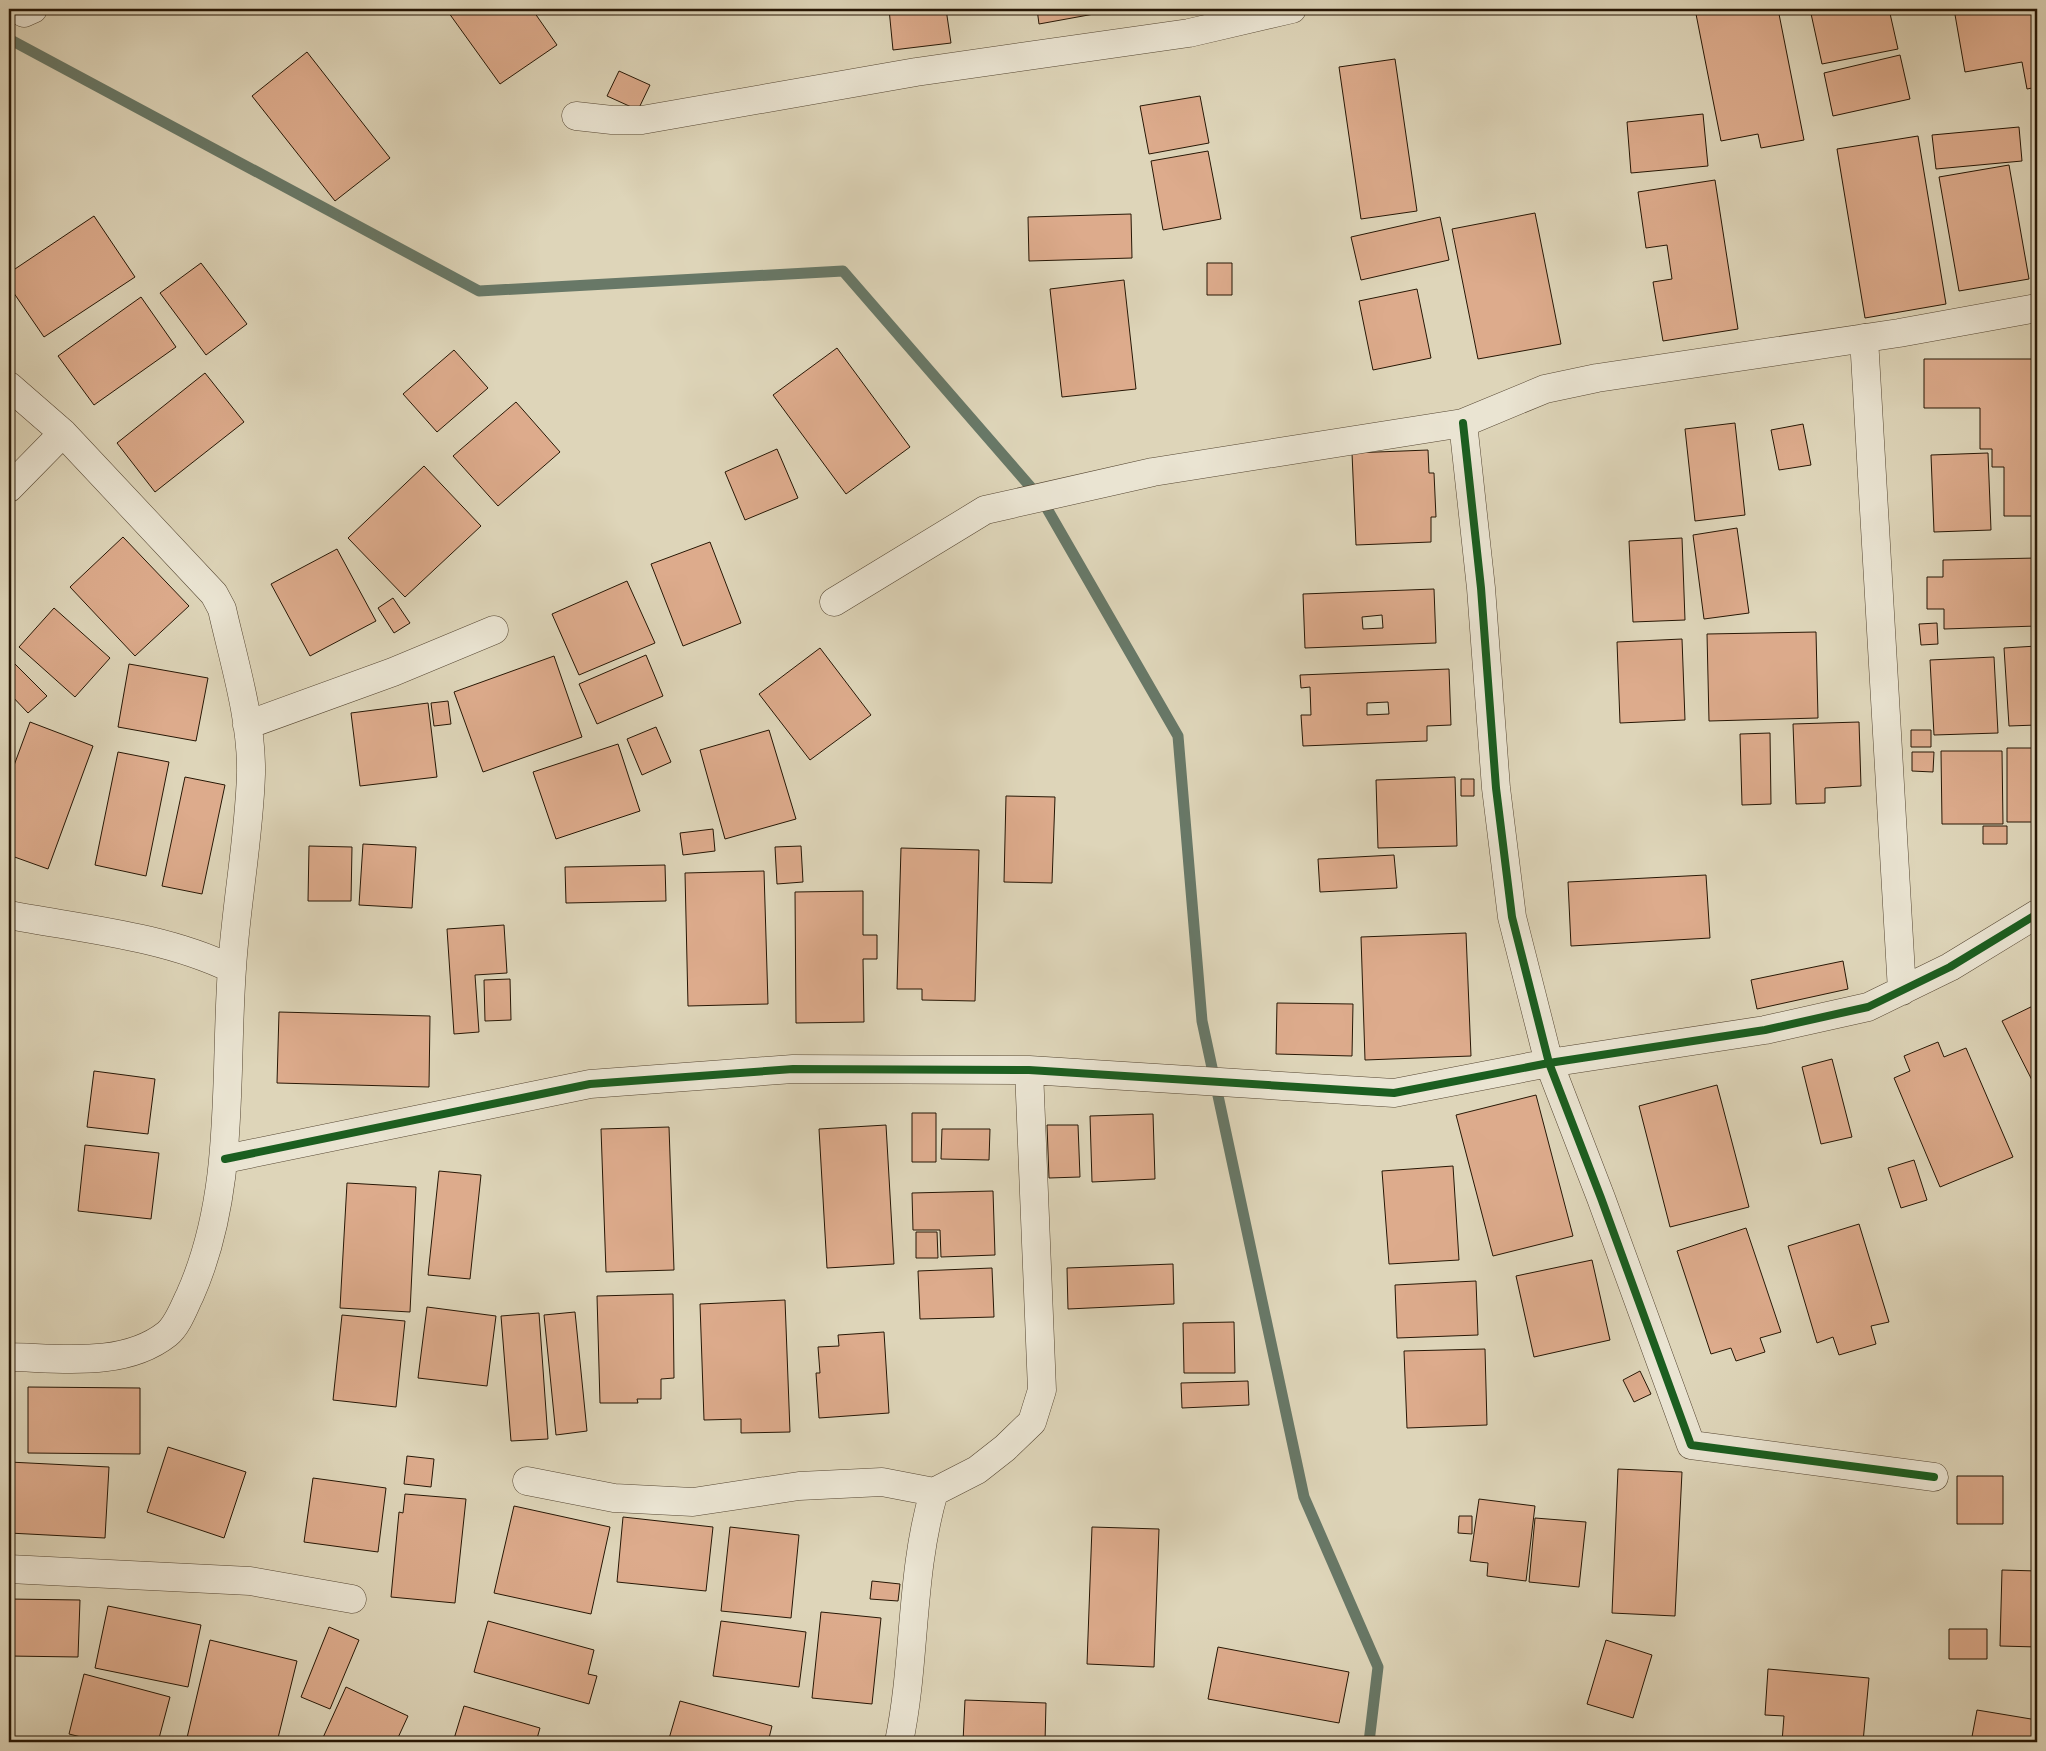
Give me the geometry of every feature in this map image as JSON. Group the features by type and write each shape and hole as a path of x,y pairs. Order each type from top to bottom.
{"street":[{"path":"576,116 612,120 642,120 916,72 1189,34 1292,9"},
{"path":"834,602 985,510 1154,472 1463,423 1545,389 1597,378 1864,338 2037,308"},
{"path":"1864,338 1902,991"},
{"path":"9,386 64,433 214,594 222,609 247,725 251,773 232,969 225,1158 204,1264 182,1313 169,1332 149,1345 101,1358 9,1357"},
{"path":"1463,423 1481,588 1496,788 1512,917 1548,1063 1601,1198 1691,1444 1934,1476"},
{"path":"9,488 64,433"},
{"path":"247,725 393,672 494,630"},
{"path":"225,1158 590,1084 793,1069 1029,1070 1394,1093 1548,1063 1765,1030 1868,1007 1950,967 2037,914"},
{"path":"9,915 143,940 194,953 232,969"},
{"path":"527,1481 614,1498 693,1502 800,1486 882,1482 934,1492 977,1470 1006,1448 1032,1422 1042,1390 1029,1070"},
{"path":"899,1742 904,1719 916,1593 927,1514 934,1492"},
{"path":"9,1569 250,1581 352,1599"}],"building":[{"path":"446,9 532,9 557,45 500,84"},
{"path":"889,9 946,9 951,43 893,50"},
{"path":"1037,9 1104,9 1105,12 1039,24"},
{"path":"1695,9 1778,9 1804,140 1761,148 1758,134 1721,141"},
{"path":"1810,9 1889,9 1898,49 1822,64"},
{"path":"1954,9 2037,9 2037,87 2027,89 2022,62 1965,72"},
{"path":"307,52 390,158 335,201 252,96"},
{"path":"1900,55 1910,99 1833,116 1824,73"},
{"path":"1395,59 1417,211 1361,219 1339,67"},
{"path":"619,71 650,85 638,110 607,96"},
{"path":"1200,96 1209,143 1149,154 1140,106"},
{"path":"1703,114 1708,166 1631,173 1627,122"},
{"path":"2019,127 2022,161 1936,169 1932,135"},
{"path":"1918,136 1946,304 1865,318 1837,149"},
{"path":"1208,151 1221,219 1163,230 1151,161"},
{"path":"2009,165 2029,279 1959,291 1939,177"},
{"path":"1715,180 1738,329 1663,341 1653,282 1672,279 1667,245 1646,248 1638,192"},
{"path":"1535,213 1561,344 1478,359 1452,229"},
{"path":"1131,214 1132,258 1029,261 1028,217"},
{"path":"94,216 135,277 44,337 9,286 9,273"},
{"path":"1440,217 1449,260 1361,280 1351,237"},
{"path":"201,263 247,324 206,355 160,293"},
{"path":"1207,263 1232,263 1232,295 1207,295"},
{"path":"1124,280 1136,389 1062,397 1050,289"},
{"path":"1417,289 1431,358 1373,370 1359,301"},
{"path":"141,297 176,347 94,405 58,356"},
{"path":"837,348 910,447 846,494 773,395"},
{"path":"454,350 488,388 437,432 403,394"},
{"path":"1924,359 2037,359 2037,516 2004,516 2004,467 1992,467 1992,449 1980,449 1980,408 1924,408"},
{"path":"205,373 244,422 155,492 117,443"},
{"path":"516,402 560,452 498,506 453,456"},
{"path":"1735,423 1745,515 1695,521 1685,429"},
{"path":"1803,424 1811,465 1779,470 1771,430"},
{"path":"777,449 798,498 745,520 725,472"},
{"path":"1428,450 1429,473 1434,473 1436,517 1431,517 1431,542 1356,545 1352,453"},
{"path":"1988,453 1991,530 1934,532 1931,455"},
{"path":"424,466 481,526 405,597 348,538"},
{"path":"1737,528 1749,613 1704,619 1693,535"},
{"path":"123,537 189,606 135,656 70,587"},
{"path":"1682,538 1685,620 1633,622 1629,541"},
{"path":"710,542 741,623 683,646 651,564"},
{"path":"337,549 376,621 310,656 271,584"},
{"path":"2037,558 2037,626 1944,629 1944,609 1927,609 1927,577 1943,577 1943,560"},
{"path":"627,581 655,643 579,675 552,614"},
{"path":"1434,589 1436,643 1305,648 1303,594","holes":["1382,615 1383,628 1363,629 1362,617"]},
{"path":"393,598 410,623 394,633 378,608"},
{"path":"54,608 110,658 75,697 19,647"},
{"path":"1937,623 1938,644 1921,645 1919,624"},
{"path":"1816,632 1818,718 1709,721 1707,634"},
{"path":"1682,639 1685,720 1620,723 1617,642"},
{"path":"2037,646 2037,725 2009,726 2004,648"},
{"path":"820,648 871,715 810,760 759,694"},
{"path":"646,655 663,696 597,724 579,684"},
{"path":"554,656 582,737 483,772 454,692"},
{"path":"1994,657 1998,733 1934,735 1930,660"},
{"path":"9,658 47,696 28,713 9,693"},
{"path":"129,664 208,678 196,741 118,727"},
{"path":"1449,669 1451,725 1427,726 1427,741 1303,746 1301,715 1311,715 1310,687 1301,688 1300,675","holes":["1388,702 1389,714 1367,715 1367,703"]},
{"path":"448,701 451,724 434,726 431,703"},
{"path":"428,703 437,777 360,786 351,713"},
{"path":"30,722 93,746 48,869 9,855 9,779"},
{"path":"1859,722 1861,786 1825,788 1825,803 1796,804 1793,724"},
{"path":"656,727 671,762 642,775 627,739"},
{"path":"769,730 796,819 725,839 700,750"},
{"path":"1911,730 1931,730 1931,747 1911,747"},
{"path":"1770,733 1771,804 1742,805 1740,734"},
{"path":"618,744 640,811 556,839 533,772"},
{"path":"2007,748 2037,748 2037,822 2007,822"},
{"path":"1941,751 2002,751 2003,824 1942,824"},
{"path":"118,752 169,762 146,876 95,865"},
{"path":"1912,752 1934,752 1933,772 1912,771"},
{"path":"185,777 225,785 202,894 162,886"},
{"path":"1455,777 1457,846 1378,848 1376,780"},
{"path":"1461,779 1474,779 1474,796 1461,796"},
{"path":"1006,796 1055,797 1052,883 1004,882"},
{"path":"1983,826 2007,826 2007,844 1983,844"},
{"path":"713,829 715,851 683,855 680,833"},
{"path":"363,844 416,847 412,908 359,905"},
{"path":"309,846 352,847 351,901 308,901"},
{"path":"801,846 803,882 777,884 775,847"},
{"path":"901,848 979,850 975,1001 922,1000 922,989 897,989"},
{"path":"1394,855 1397,888 1320,892 1318,859"},
{"path":"665,865 666,901 566,903 565,867"},
{"path":"764,871 768,1004 688,1006 685,873"},
{"path":"1706,875 1710,938 1571,946 1568,882"},
{"path":"863,891 863,935 877,935 877,959 863,959 864,1022 796,1023 795,892"},
{"path":"504,925 507,973 475,975 479,1032 454,1034 447,929"},
{"path":"1466,933 1471,1056 1365,1060 1361,937"},
{"path":"1843,961 1848,989 1757,1009 1751,980"},
{"path":"510,979 511,1020 485,1021 484,980"},
{"path":"1277,1003 1353,1004 1352,1056 1276,1054"},
{"path":"2037,1004 2037,1090 2002,1021"},
{"path":"279,1012 430,1016 429,1087 277,1083"},
{"path":"1938,1042 1944,1057 1966,1048 2013,1157 1940,1187 1894,1078 1910,1071 1904,1056"},
{"path":"1832,1059 1852,1137 1821,1144 1802,1067"},
{"path":"94,1071 155,1079 148,1134 87,1127"},
{"path":"1717,1085 1749,1207 1670,1227 1639,1106"},
{"path":"1536,1095 1573,1236 1493,1256 1456,1115"},
{"path":"912,1113 936,1113 936,1162 912,1162"},
{"path":"1153,1114 1155,1179 1092,1182 1090,1116"},
{"path":"886,1125 894,1264 827,1268 819,1129"},
{"path":"1047,1125 1078,1125 1080,1177 1049,1178"},
{"path":"669,1127 674,1270 606,1272 601,1129"},
{"path":"942,1129 990,1129 989,1160 941,1159"},
{"path":"85,1145 159,1153 151,1219 78,1211"},
{"path":"1914,1160 1927,1200 1901,1208 1888,1168"},
{"path":"1453,1166 1459,1260 1389,1264 1382,1171"},
{"path":"439,1171 481,1175 470,1279 428,1275"},
{"path":"347,1183 416,1187 410,1312 340,1308"},
{"path":"993,1191 995,1255 941,1257 940,1230 913,1230 912,1193"},
{"path":"1859,1224 1889,1322 1871,1326 1876,1344 1839,1355 1833,1337 1817,1343 1788,1246"},
{"path":"1746,1228 1781,1332 1760,1338 1765,1352 1736,1361 1731,1348 1711,1354 1677,1251"},
{"path":"916,1232 937,1232 938,1258 916,1258"},
{"path":"1592,1260 1610,1340 1534,1357 1516,1276"},
{"path":"1173,1264 1174,1304 1068,1309 1067,1268"},
{"path":"992,1268 994,1317 920,1319 918,1271"},
{"path":"1476,1281 1478,1335 1397,1338 1395,1285"},
{"path":"673,1294 674,1378 661,1379 661,1399 637,1399 638,1403 600,1403 597,1296"},
{"path":"785,1300 790,1432 741,1433 741,1419 704,1420 700,1304"},
{"path":"427,1307 496,1316 487,1386 418,1378"},
{"path":"575,1312 587,1431 556,1435 544,1315"},
{"path":"539,1313 548,1439 511,1441 501,1316"},
{"path":"342,1315 405,1321 396,1407 333,1400"},
{"path":"1234,1322 1235,1373 1184,1373 1183,1323"},
{"path":"884,1332 889,1413 819,1418 816,1373 820,1373 818,1347 839,1346 838,1335"},
{"path":"1485,1349 1487,1425 1407,1428 1404,1351"},
{"path":"1640,1371 1651,1394 1634,1402 1623,1380"},
{"path":"1248,1381 1249,1405 1182,1408 1181,1383"},
{"path":"28,1387 140,1388 140,1454 28,1453"},
{"path":"168,1447 246,1472 224,1538 147,1512"},
{"path":"407,1456 434,1459 431,1487 404,1484"},
{"path":"9,1462 109,1467 105,1538 9,1533"},
{"path":"1618,1469 1682,1472 1675,1616 1612,1613"},
{"path":"1957,1476 2003,1476 2003,1524 1957,1524"},
{"path":"313,1478 386,1488 378,1552 304,1542"},
{"path":"405,1494 466,1499 455,1603 391,1597 399,1512 403,1513"},
{"path":"1479,1499 1535,1506 1526,1581 1487,1576 1488,1563 1470,1561"},
{"path":"514,1506 610,1527 591,1614 494,1593"},
{"path":"1459,1516 1472,1516 1472,1534 1458,1533"},
{"path":"623,1517 713,1527 706,1591 617,1582"},
{"path":"1535,1518 1586,1522 1579,1587 1529,1582"},
{"path":"730,1527 799,1535 791,1618 721,1611"},
{"path":"1092,1527 1159,1529 1154,1667 1087,1664"},
{"path":"2002,1570 2037,1571 2037,1647 2000,1646"},
{"path":"872,1581 900,1584 898,1601 870,1599"},
{"path":"9,1599 80,1600 78,1657 9,1656"},
{"path":"108,1606 201,1625 188,1687 95,1668"},
{"path":"821,1612 881,1618 872,1704 812,1698"},
{"path":"488,1621 594,1650 588,1674 597,1676 589,1704 474,1672"},
{"path":"721,1621 806,1632 799,1687 713,1676"},
{"path":"329,1627 359,1640 330,1709 301,1697"},
{"path":"1949,1629 1987,1629 1987,1659 1949,1659"},
{"path":"210,1640 297,1661 277,1742 186,1742"},
{"path":"1606,1640 1652,1655 1633,1718 1587,1704"},
{"path":"1218,1647 1349,1672 1339,1723 1208,1699"},
{"path":"1768,1669 1869,1678 1863,1742 1782,1742 1784,1716 1765,1715"},
{"path":"84,1674 170,1697 158,1742 101,1742 69,1734"},
{"path":"346,1687 408,1716 396,1742 321,1742"},
{"path":"965,1700 1046,1703 1045,1742 963,1742"},
{"path":"680,1701 772,1726 768,1742 668,1742"},
{"path":"464,1706 540,1728 536,1742 453,1742"},
{"path":"1977,1710 2037,1720 2037,1742 1971,1742"}],"waterway":[{"path":"9,39 479,291 843,271 1042,500 1178,736 1202,1021 1304,1497 1378,1667 1369,1742"}],"cycle path":[{"path":"1463,423 1481,588 1496,788 1512,917 1549,1063 1601,1198 1691,1445 1934,1477"},
{"path":"225,1159 590,1084 793,1069 1029,1070 1394,1093 1549,1063 1765,1030 1868,1007 1950,967 2037,914"}]}
